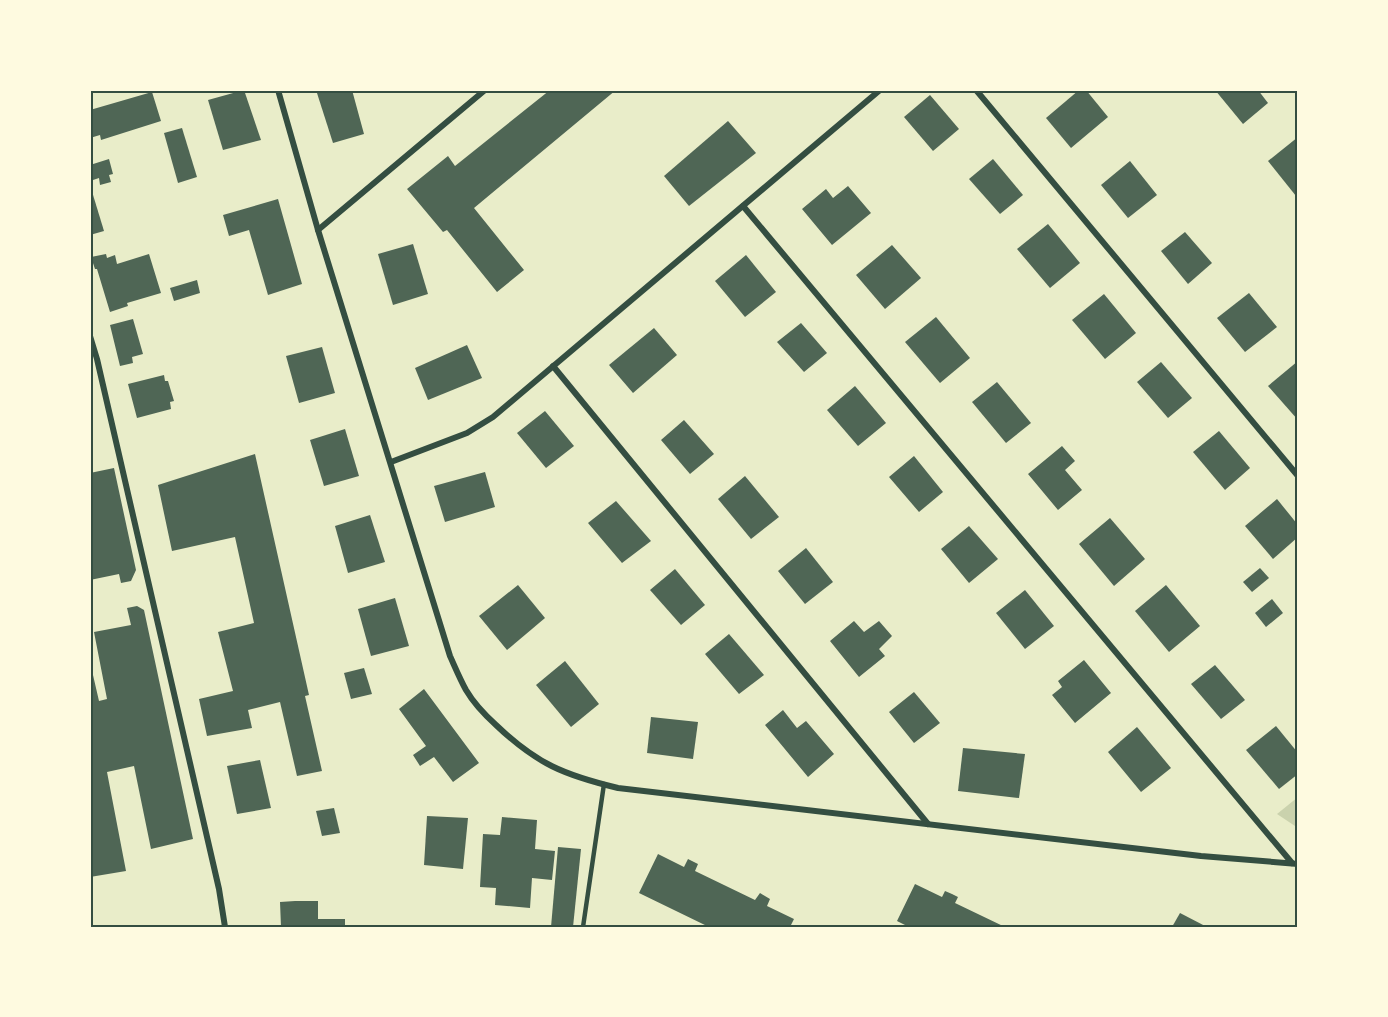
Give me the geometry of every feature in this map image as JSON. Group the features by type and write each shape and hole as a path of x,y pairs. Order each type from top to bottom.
{"street":[{"path":"278,90 318,230 450,656 466,691 489,719 518,746 553,768 582,779 618,788 1201,856 1295,863"},
{"path":"318,230 485,90"},
{"path":"391,462 467,433 492,417 880,90"},
{"path":"976,90 1298,476"},
{"path":"743,206 1295,863"},
{"path":"90,336 93,359 216,878 225,927"},
{"path":"553,366 928,824"}],"lane":[{"path":"583,927 604,784"}],"green space":[{"path":"1298,797 1298,828 1277,814"}],"building":[{"path":"244,90 261,140 223,150 208,100"},
{"path":"316,90 352,90 364,134 333,143"},
{"path":"550,90 616,90 474,208 524,270 497,292 447,230 443,232 407,189 448,156 455,166"},
{"path":"1079,90 1086,90 1108,117 1071,148 1046,118"},
{"path":"1215,90 1258,90 1268,103 1243,124"},
{"path":"152,92 161,121 101,140 100,135 90,138 90,110"},
{"path":"930,95 959,129 933,151 904,117"},
{"path":"728,121 756,153 689,206 664,176"},
{"path":"182,128 197,177 178,183 164,133"},
{"path":"1298,137 1298,194 1296,196 1268,161"},
{"path":"109,159 113,174 109,175 111,182 100,185 99,178 90,181 90,165"},
{"path":"993,159 1023,195 1000,214 969,179"},
{"path":"1130,161 1157,195 1128,218 1101,185"},
{"path":"90,185 104,231 90,235"},
{"path":"848,186 871,213 832,245 802,209 826,189 833,198"},
{"path":"278,199 302,284 268,295 249,230 229,236 223,215"},
{"path":"1048,224 1080,263 1050,288 1017,249"},
{"path":"1185,232 1212,263 1188,284 1161,251"},
{"path":"413,244 428,294 393,305 378,254"},
{"path":"892,245 921,278 885,309 856,275"},
{"path":"106,254 107,258 115,255 117,264 149,254 161,293 127,303 128,306 110,312 91,257"},
{"path":"746,255 776,292 745,317 715,281"},
{"path":"197,280 200,293 174,301 170,288"},
{"path":"1249,293 1277,327 1245,352 1217,318"},
{"path":"1104,294 1136,333 1105,359 1072,320"},
{"path":"936,317 970,358 940,383 905,342"},
{"path":"133,319 143,354 132,357 133,363 120,366 110,325"},
{"path":"801,323 827,353 804,372 777,342"},
{"path":"654,328 677,355 633,393 609,365"},
{"path":"467,345 482,378 428,400 415,368"},
{"path":"322,347 335,393 299,403 286,356"},
{"path":"1298,361 1298,420 1268,386"},
{"path":"1161,362 1192,398 1168,418 1137,382"},
{"path":"164,375 174,401 170,402 171,409 137,418 128,384"},
{"path":"997,382 1031,423 1006,443 972,402"},
{"path":"855,386 886,423 858,446 827,410"},
{"path":"545,411 574,446 546,468 517,433"},
{"path":"684,420 714,454 690,474 661,440"},
{"path":"345,429 359,476 324,486 310,440"},
{"path":"1219,431 1250,468 1225,490 1193,452"},
{"path":"1062,446 1075,461 1065,470 1082,490 1058,510 1028,474"},
{"path":"255,454 309,695 305,696 322,771 297,776 280,702 248,710 252,728 207,736 199,699 233,691 218,632 254,623 235,537 172,551 158,485"},
{"path":"914,456 943,492 919,512 889,477"},
{"path":"114,468 136,570 131,581 121,583 119,574 90,580 90,473"},
{"path":"485,472 495,507 445,522 434,486"},
{"path":"745,476 779,517 751,539 718,499"},
{"path":"1277,499 1298,525 1298,537 1273,559 1245,526"},
{"path":"616,501 651,541 622,563 588,523"},
{"path":"370,515 385,562 348,573 335,526"},
{"path":"1110,518 1145,559 1114,586 1079,544"},
{"path":"969,526 998,559 969,583 941,549"},
{"path":"806,548 833,582 805,604 778,571"},
{"path":"1260,568 1269,578 1252,592 1243,582"},
{"path":"675,569 705,605 681,625 650,590"},
{"path":"518,585 545,618 507,650 479,616"},
{"path":"1166,585 1200,626 1169,652 1135,611"},
{"path":"1025,590 1054,626 1025,649 996,613"},
{"path":"395,598 409,646 371,656 358,609"},
{"path":"1272,599 1283,613 1266,627 1255,613"},
{"path":"137,606 144,610 193,839 151,849 134,766 107,772 126,871 90,877 90,662 99,701 107,699 94,632 131,625 127,608"},
{"path":"854,621 864,632 879,621 892,636 879,649 885,656 859,677 830,641"},
{"path":"729,634 764,675 739,694 705,654"},
{"path":"1084,660 1111,693 1075,723 1052,695 1062,687 1058,681"},
{"path":"565,661 599,704 571,727 536,685"},
{"path":"1215,665 1245,700 1221,719 1191,684"},
{"path":"364,668 372,694 351,699 344,673"},
{"path":"424,689 479,763 453,782 434,757 420,766 413,755 426,746 399,709"},
{"path":"914,692 940,723 914,743 889,712"},
{"path":"783,710 797,728 806,721 834,754 808,777 765,725"},
{"path":"651,717 698,722 693,759 647,753"},
{"path":"1276,726 1298,753 1298,774 1279,789 1246,750"},
{"path":"1137,727 1171,768 1141,792 1108,752"},
{"path":"963,748 1025,754 1019,798 958,791"},
{"path":"260,760 271,808 237,814 227,766"},
{"path":"334,808 340,833 322,836 316,811"},
{"path":"427,816 468,818 463,869 424,865"},
{"path":"502,817 537,820 535,849 555,851 552,880 532,878 530,908 495,905 496,888 480,887 483,834 500,835"},
{"path":"558,847 581,849 573,927 551,927"},
{"path":"658,854 684,867 688,859 698,864 695,871 755,900 760,893 770,899 767,906 794,919 790,927 709,927 639,893"},
{"path":"915,884 942,897 945,891 952,894 958,897 955,903 1005,927 909,927 897,921"},
{"path":"318,901 318,919 345,919 345,927 281,927 280,902"},
{"path":"1180,913 1207,927 1172,927"}]}
